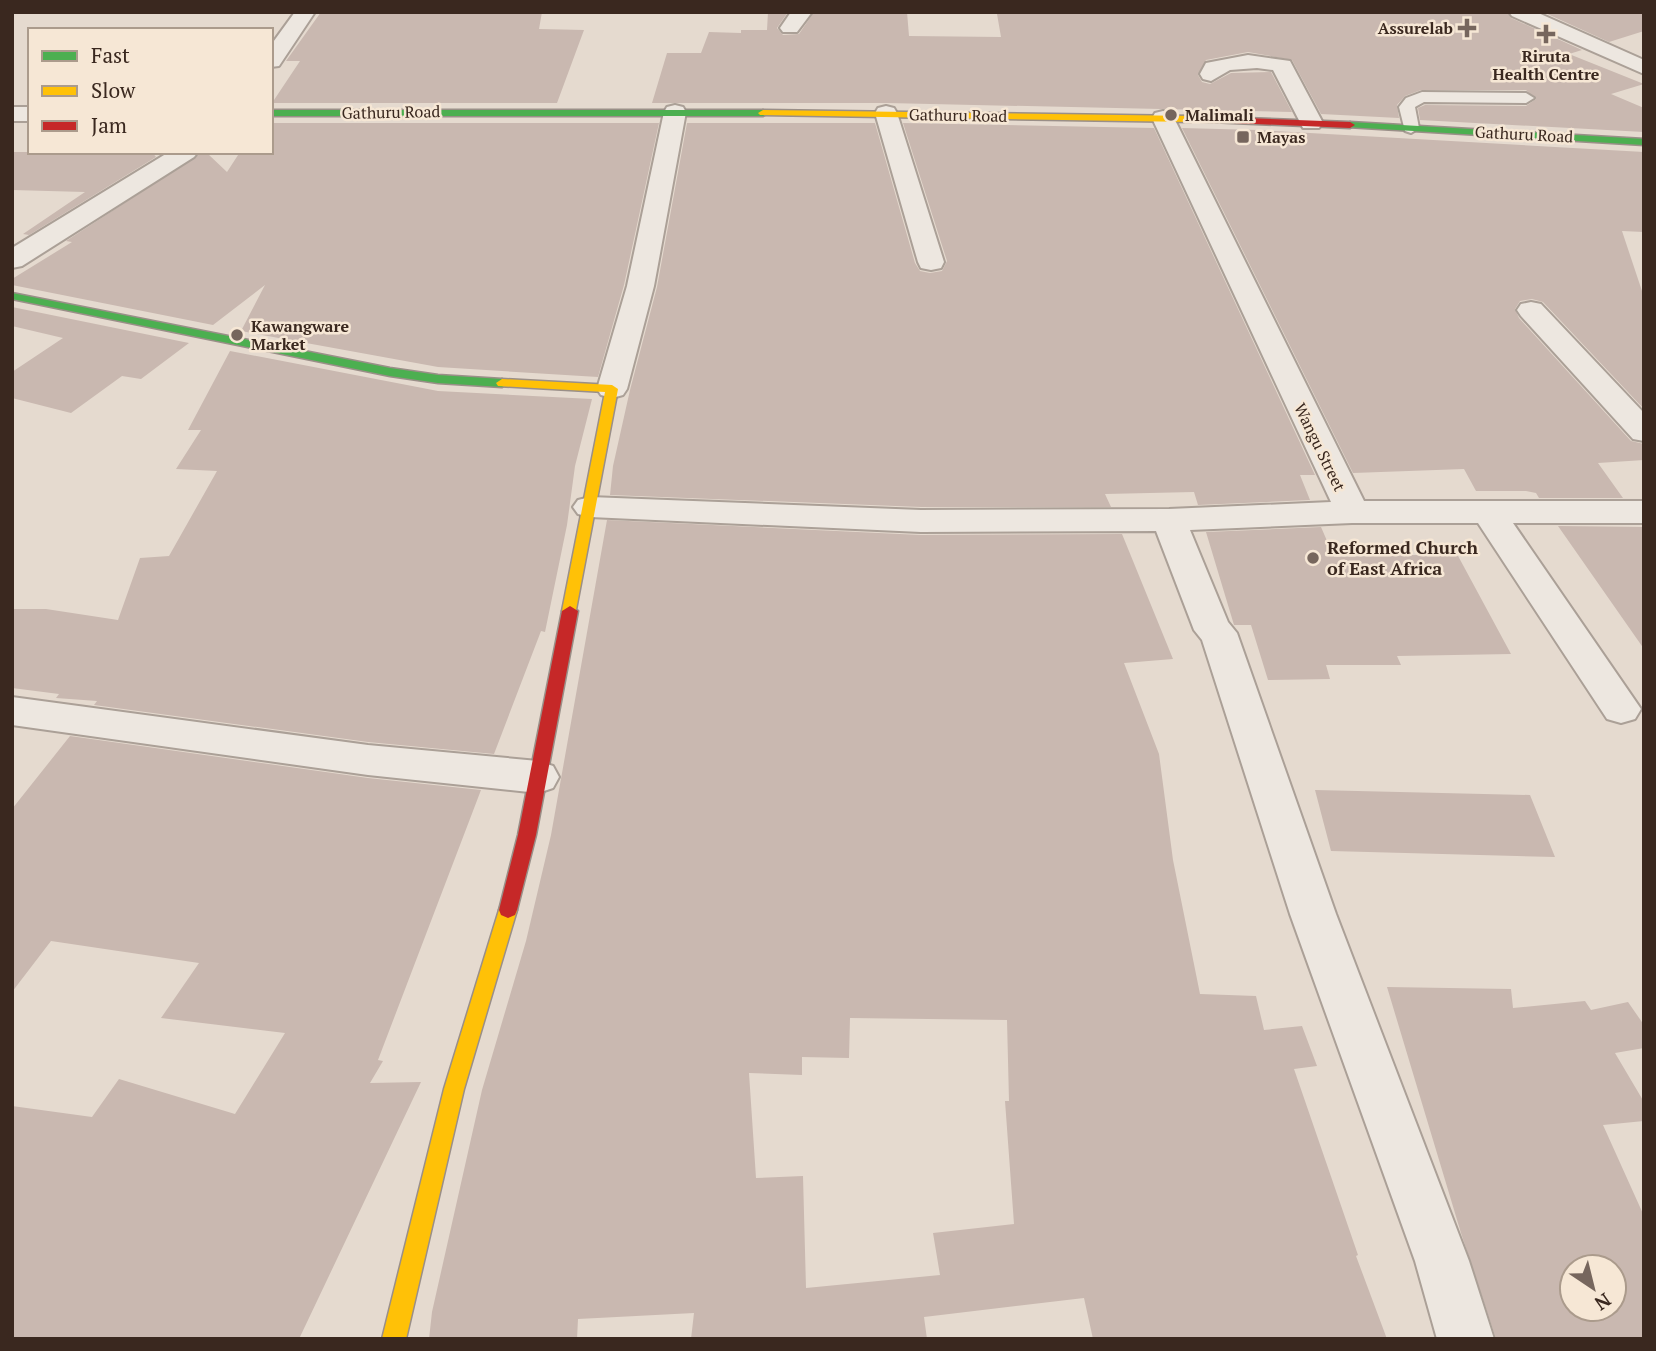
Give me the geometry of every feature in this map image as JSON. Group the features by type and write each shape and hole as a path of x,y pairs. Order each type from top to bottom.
{"street":[{"path":"273,58 304,12"},
{"path":"1519,12 1644,68"},
{"path":"1211,74 1213,68 1231,63 1282,66 1311,123"},
{"path":"394,1339 454,1089 500,940 527,835 590,507 594,466 612,389 633,323 650,253 675,112"},
{"name":"Gathuru Road","path":"273,113 886,113 1163,118 1311,123 1644,142"},
{"path":"886,113 931,262"},
{"name":"Wangu Street","path":"1163,118 1352,512 1644,512"},
{"path":"12,260 184,154"},
{"path":"12,296 390,372 438,379 612,389"},
{"path":"1531,310 1644,432"},
{"path":"590,507 921,521 1169,520 1352,512"},
{"path":"1488,512 1621,709"},
{"path":"1169,520 1213,631 1218,634 1313,914 1442,1261 1466,1339"},
{"path":"12,711 368,760 538,777"}],"lane":[{"path":"1411,128 1406,107 1411,101 1423,97 1526,98"},
{"path":"1625,141 1644,150"}],"building":[{"path":"321,12 542,12 539,29 584,30 557,103 273,103 300,61 286,61"},
{"path":"768,12 788,12 777,28 783,35 799,34 814,12 907,12 909,36 1001,37 997,14 1507,12 1511,18 1582,50 1569,54 1644,84 1611,94 1644,108 1644,132 1420,120 1418,108 1425,105 1526,106 1536,99 1526,90 1421,90 1405,96 1397,105 1399,118 1321,114 1292,60 1248,52 1206,60 1198,75 1202,82 1210,84 1231,73 1271,72 1292,112 887,103 652,103 667,53 701,53 709,32 741,33 741,30 767,30"},
{"path":"1543,12 1644,12 1644,31 1609,42"},
{"path":"273,123 659,123 624,285 598,377 438,367 241,331 265,285 213,325 12,285 12,279 72,242 66,241 200,154 208,154 227,172 239,154 273,154"},
{"path":"687,123 875,123 915,263 920,271 930,273 942,271 947,261 903,123 1154,128 1315,475 1300,475 1310,500 1198,505 1194,492 1105,494 1111,507 921,507 610,495 613,466 630,390 657,287"},
{"path":"1182,128 1644,152 1644,232 1622,231 1644,297 1644,409 1543,302 1532,299 1520,301 1515,309 1519,318 1631,441 1644,444 1644,460 1598,463 1623,498 1539,498 1536,493 1526,491 1476,491 1464,469 1353,473"},
{"path":"12,152 154,154 156,157 29,235 23,234 85,192 12,190"},
{"path":"12,307 189,343 141,379 122,376 71,413 12,398 12,372 63,338 12,326"},
{"path":"230,351 438,391 592,399 575,466 567,525 545,632 541,631 494,754 368,742 94,705 97,701 56,698 59,694 12,688 12,609 46,609 118,620 140,558 169,556 217,471 176,469 201,430 188,430"},
{"path":"607,520 921,535 1122,534 1173,659 1124,663 1159,754 1173,860 1200,994 1256,996 1264,1030 1302,1026 1317,1066 1294,1069 1358,1255 1356,1256 1387,1339 1093,1339 1084,1298 924,1317 927,1339 691,1339 694,1313 578,1319 577,1339 429,1339 432,1312 482,1090 526,941 551,835","holes":["850,1018 1007,1020 1009,1101 1005,1101 1014,1224 933,1233 940,1275 806,1288 803,1176 756,1178 749,1073 802,1075 802,1057 849,1058"]},
{"path":"1558,526 1644,527 1644,649"},
{"path":"1321,527 1334,557 1457,554 1511,654 1397,656 1401,665 1326,665 1330,679 1268,680 1251,625 1234,625 1206,532"},
{"path":"70,736 368,778 481,790 378,1060 383,1061 370,1083 421,1082 299,1339 12,1339 12,1106 92,1117 119,1079 235,1114 285,1033 161,1018 199,963 51,941 12,992 12,809"},
{"path":"1315,790 1530,795 1555,857 1331,851"},
{"path":"1387,987 1511,989 1513,1008 1585,1001 1591,1010 1628,1002 1644,1025 1644,1048 1615,1053 1644,1102 1644,1121 1603,1125 1644,1216 1644,1339 1496,1339"}],"traffic: fast":[{"path":"273,113 763,113"},
{"path":"1350,125 1644,142"},
{"path":"12,296 390,372 438,379 502,383"}],"traffic: slow":[{"path":"763,113 1191,119"},
{"path":"502,383 612,389 570,611"},
{"path":"394,1339 454,1089 508,910"}],"traffic: jam":[{"path":"1191,119 1350,125"},
{"path":"508,910 527,835 570,611"}],"place":[{"name":"Assurelab","path":"1467,28"},
{"name":"Riruta Health Centre","path":"1546,34"},
{"name":"Malimali","path":"1171,115"},
{"name":"Mayas","path":"1243,137"},
{"name":"Kawangware Market","path":"237,335"},
{"name":"Reformed Church of East Africa","path":"1313,558"}]}
